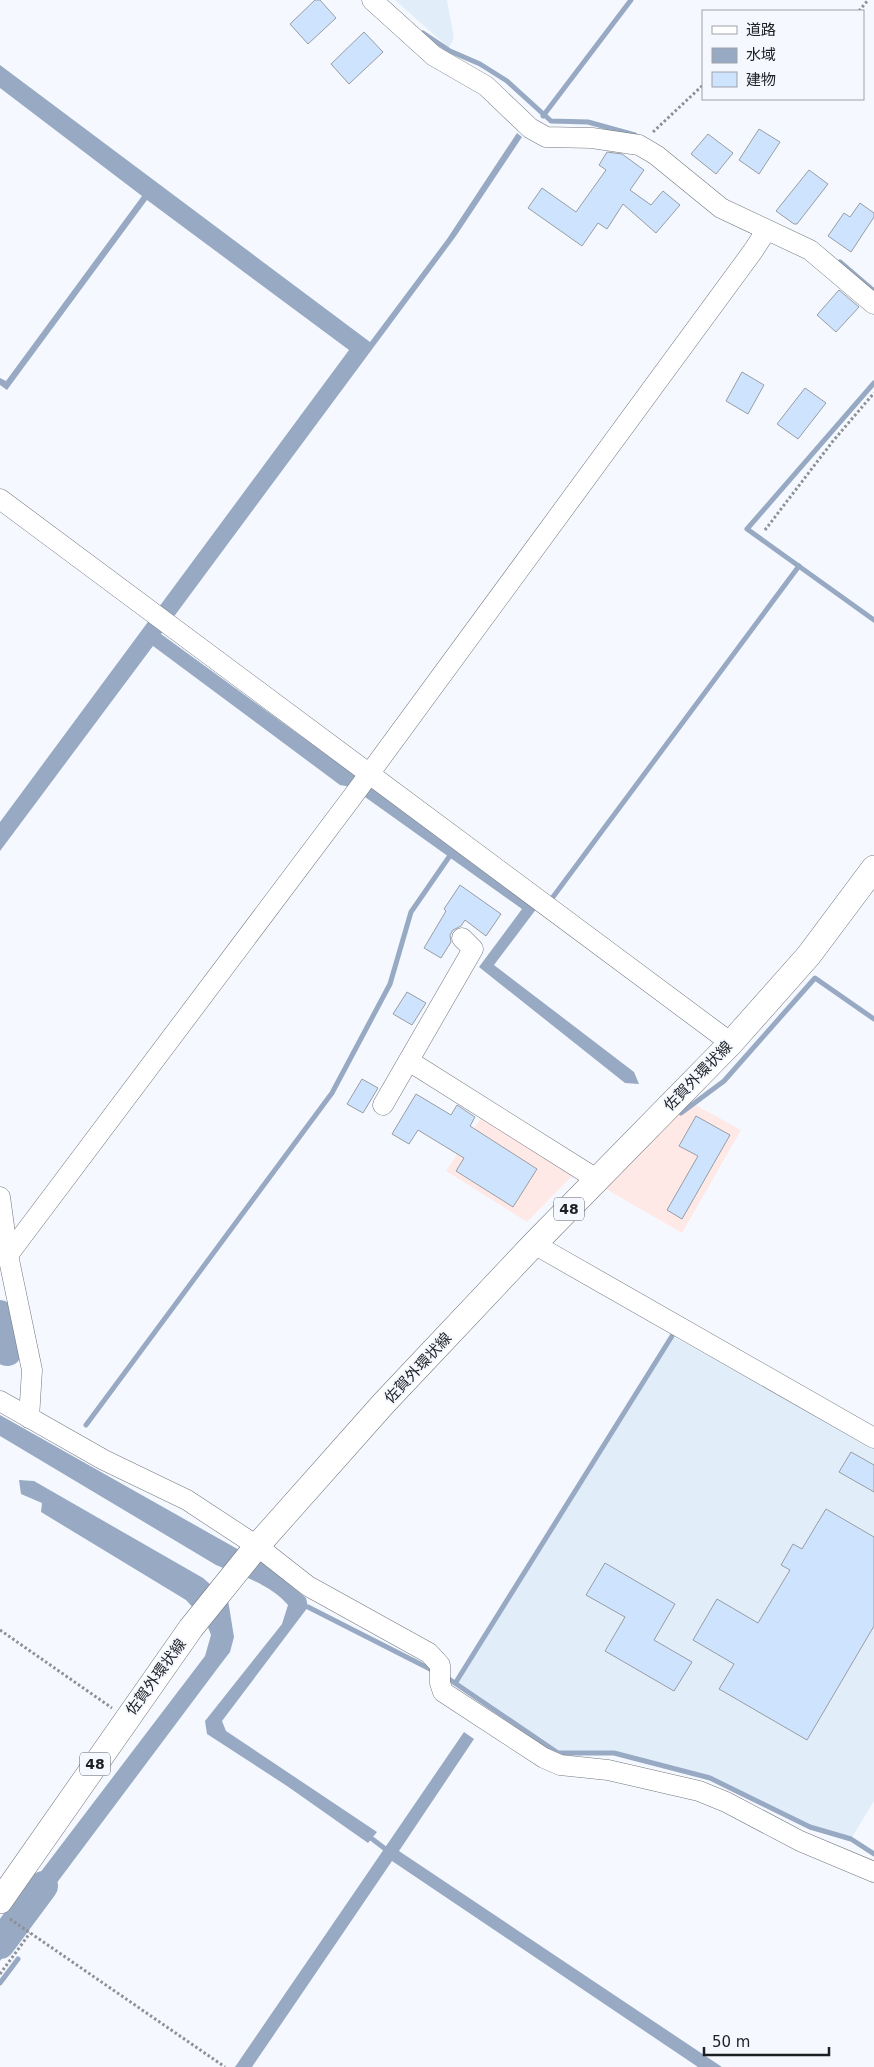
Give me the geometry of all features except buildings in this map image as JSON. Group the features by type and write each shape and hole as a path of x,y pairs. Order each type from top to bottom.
{"main road":[{"name":"佐賀外環状線","path":"4,1909 126,1719 191,1628 257,1546 384,1403 534,1244 731,1043 809,955 874,868"}],"street":[{"path":"372,0 434,56 486,86 530,128 546,137 592,138 639,144 656,155 721,208 766,231 810,250 874,304"},
{"path":"8,1255 353,796 754,251 766,231"},
{"path":"0,499 731,1043"},
{"path":"383,1105 474,949 462,938"},
{"path":"409,1061 598,1180"},
{"path":"0,1197 8,1255 32,1370 29,1418"},
{"path":"534,1244 874,1438"},
{"path":"0,1402 104,1460 187,1500 257,1546 308,1586 429,1653 440,1674 443,1692 544,1758 560,1765 608,1770 699,1791 726,1802 800,1841 874,1872"}],"path":[{"path":"860,10 868,0"},
{"path":"652,133 702,86"},
{"path":"765,530 832,441 874,393"},
{"path":"0,1630 126,1719"},
{"path":"4,1909 30,1933 225,2067"},
{"path":"0,1974 30,1933"}],"shaded area":[{"path":"395,0 447,0 454,38 449,48"},
{"path":"686,1100 741,1130 682,1233 606,1189"},
{"path":"490,1104 586,1162 527,1222 446,1171"},
{"path":"672,1336 874,1447 874,1801 851,1839 810,1827 710,1778 614,1753 558,1753 456,1682"}],"water":[{"path":"0,65 370,342 447,239 517,133 522,137 456,236 161,634 537,908 494,965 634,1072 639,1084 625,1083 479,967 522,909 351,787 340,785 153,646 0,851 0,822 349,350 147,200 7,390 0,385 0,378 6,381 142,196 0,88"},
{"path":"0,1415 264,1564 306,1598 308,1607 222,1721 226,1731 377,1832 368,1843 287,1786 207,1734 205,1721 282,1624 288,1605 273,1591 216,1565 0,1436"},
{"path":"19,1480 34,1481 203,1578 228,1600 234,1637 230,1652 26,1924 11,1911 205,1656 211,1635 206,1622 186,1600 41,1512 42,1503 21,1494"},
{"path":"464,1732 474,1739 399,1851 722,2067 698,2067 392,1861 252,2067 235,2067"},
{"path":"1,1925 17,1938 0,1961 0,1927"}],"waterway":[{"path":"543,116 631,0"},
{"path":"423,33 450,51 480,64 507,81 551,121 588,122 635,135"},
{"path":"840,262 874,291"},
{"path":"874,383 747,529 874,620"},
{"path":"550,901 799,566"},
{"path":"86,1425 332,1093 390,984 411,912 449,857"},
{"path":"681,1113 724,1081 815,978 874,1019"},
{"path":"0,1315 7,1351"},
{"path":"456,1682 672,1336"},
{"path":"308,1607 434,1671"},
{"path":"446,1677 558,1753 614,1753 710,1778 810,1827 851,1839 874,1854"},
{"path":"367,1835 388,1851"},
{"path":"0,1944 43,1886"},
{"path":"0,1983 18,1959"}]}
